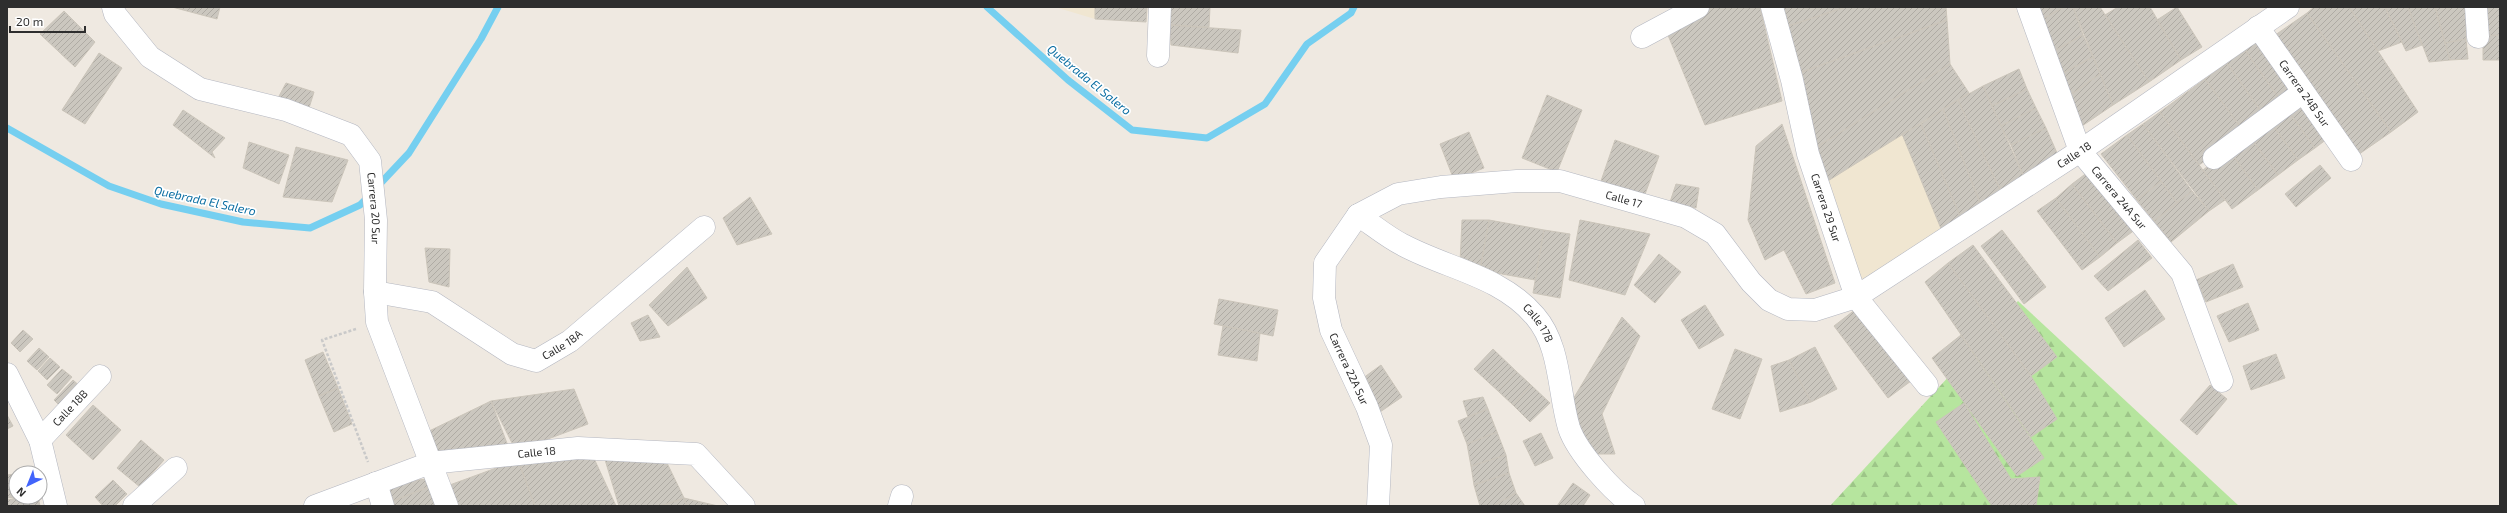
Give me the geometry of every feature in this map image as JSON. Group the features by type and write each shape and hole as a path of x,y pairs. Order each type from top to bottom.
{"street":[{"name":"Carrera 20 Sur","path":"113,7 115,14 150,57 200,89 286,110 351,135 370,161 376,220 375,292 377,322 447,506"},
{"path":"1158,56 1160,7"},
{"path":"1642,37 1698,7"},
{"name":"Carrera 29 Sur","path":"1772,7 1792,80 1808,154 1856,297 1927,385"},
{"name":"Carrera 24A Sur","path":"2028,7 2080,151 2182,273 2222,381"},
{"name":"Calle 18","path":"1856,297 2080,151 2288,7"},
{"path":"2476,7 2478,37"},
{"name":"Carrera 24B Sur","path":"2258,27 2351,160"},
{"path":"2214,158 2303,92"},
{"name":"Calle 17","path":"1358,215 1398,194 1441,187 1517,181 1560,181 1686,217 1715,234 1751,282 1769,300 1788,309 1815,310 1856,297"},
{"name":"Carrera 22A Sur","path":"1358,215 1326,264 1324,298 1331,330 1367,407 1381,445 1378,506"},
{"name":"Calle 17B","path":"1358,215 1403,245 1488,280 1522,302 1537,317 1550,338 1570,429 1591,464 1617,494 1634,506"},
{"name":"Calle 18A","path":"375,292 432,302 512,354 536,361 570,341 704,227"},
{"path":"7,374 40,440 56,506"},
{"name":"Calle 18B","path":"40,440 100,376"},
{"name":"Calle 18","path":"325,502 430,463 578,448 696,454 744,506"},
{"path":"134,506 176,468"},
{"path":"376,483 383,506"}],"path":[{"path":"376,483 322,340 377,322"}],"shaded area":[{"path":"1055,7 1095,7 1095,19"},
{"path":"1902,134 1944,236 1856,295 1823,184"}],"green space":[{"path":"2018,301 2239,506 1830,506"}],"building":[{"path":"172,7 220,7 217,19"},
{"path":"1095,7 1147,7 1146,22 1095,19"},
{"path":"1171,7 1210,7 1209,27 1170,25"},
{"path":"1692,7 1760,7 1782,101 1705,125 1663,23"},
{"path":"1780,7 1846,7 1785,27"},
{"path":"1846,7 1946,7 1947,20 1799,73 1785,27"},
{"path":"2034,7 2064,7 2039,21"},
{"path":"2064,7 2073,7 2083,35 2052,52 2039,21"},
{"path":"2073,7 2100,7 2149,82 2113,105"},
{"path":"2118,7 2150,7 2181,60 2149,82 2105,15"},
{"path":"2177,7 2202,47 2181,60 2157,20"},
{"path":"2314,7 2349,7 2418,112 2391,132 2307,13"},
{"path":"2349,7 2385,7 2402,42 2378,51"},
{"path":"2385,7 2408,7 2422,45 2406,51"},
{"path":"2408,7 2435,7 2450,60 2429,62"},
{"path":"2435,7 2466,7 2466,39 2445,43"},
{"path":"2482,7 2500,7 2500,35 2483,36"},
{"path":"64,11 95,42 75,67 40,34"},
{"path":"2307,13 2391,132 2352,159 2268,40"},
{"path":"1947,20 1950,64 1812,150 1799,73"},
{"path":"1170,25 1241,30 1238,53 1171,45"},
{"path":"2083,35 2093,57 2059,75 2052,52"},
{"path":"2500,35 2500,60 2483,60 2483,36"},
{"path":"2262,38 2300,91 2283,104 2245,50"},
{"path":"2466,39 2468,59 2450,60 2445,43"},
{"path":"2245,50 2283,104 2265,117 2227,63"},
{"path":"99,53 122,68 85,124 62,110"},
{"path":"2093,57 2100,74 2066,98 2059,75"},
{"path":"2227,63 2265,117 2245,133 2205,79"},
{"path":"1950,64 1969,93 1823,184 1812,150"},
{"path":"2019,69 2027,89 1992,106 1983,86"},
{"path":"2100,74 2113,105 2079,128 2066,98"},
{"path":"2205,79 2245,133 2199,165 2160,112"},
{"path":"286,83 314,92 309,108 277,100"},
{"path":"1983,86 2026,182 2003,196 1958,100"},
{"path":"2027,89 2036,108 2001,126 1992,106"},
{"path":"1547,95 1582,110 1557,172 1522,158"},
{"path":"2302,96 2331,136 2315,148 2286,108"},
{"path":"1958,100 2003,196 1983,210 1943,109"},
{"path":"2036,108 2046,128 2011,145 2001,126"},
{"path":"2286,108 2315,148 2298,160 2269,120"},
{"path":"1943,109 1983,210 1963,223 1921,124"},
{"path":"183,110 225,138 212,152 215,158 173,125"},
{"path":"2160,112 2225,200 2209,211 2143,124"},
{"path":"2269,120 2298,160 2278,175 2249,136"},
{"path":"1782,124 1835,283 1806,294 1784,250 1765,260 1748,220 1756,146"},
{"path":"1921,124 1963,223 1944,236 1902,134"},
{"path":"2143,124 2192,191 2177,203 2127,135"},
{"path":"2046,128 2061,162 2026,182 2011,145"},
{"path":"1469,132 1484,168 1454,180 1440,144"},
{"path":"2127,135 2161,181 2137,200 2101,154"},
{"path":"2249,136 2278,175 2258,190 2229,150"},
{"path":"1615,140 1659,156 1644,197 1601,181"},
{"path":"249,142 289,155 279,184 243,168"},
{"path":"296,147 348,160 332,202 283,197"},
{"path":"2229,150 2258,190 2232,209 2203,170"},
{"path":"2320,165 2331,178 2296,207 2285,194"},
{"path":"2088,172 2136,229 2117,243 2072,184"},
{"path":"2161,181 2177,203 2154,221 2137,200"},
{"path":"1676,184 1699,188 1696,208 1670,202"},
{"path":"2072,184 2117,243 2100,257 2056,198"},
{"path":"2192,191 2209,211 2171,242 2154,221"},
{"path":"750,197 772,234 737,245 723,218"},
{"path":"2056,198 2100,257 2082,270 2037,211"},
{"path":"1462,220 1489,220 1480,270 1460,263"},
{"path":"1489,220 1544,230 1535,280 1480,270"},
{"path":"1580,220 1650,234 1625,295 1569,280"},
{"path":"1544,230 1570,234 1560,298 1533,293"},
{"path":"2002,230 2046,287 2024,304 1981,246"},
{"path":"2138,240 2152,258 2108,291 2094,276"},
{"path":"1973,245 2057,357 2031,376 1948,263"},
{"path":"425,248 450,249 449,287 429,282"},
{"path":"1659,254 1681,272 1655,303 1634,285"},
{"path":"1948,263 2031,376 2057,419 2031,437 1925,282"},
{"path":"2233,264 2243,287 2206,302 2196,280"},
{"path":"687,267 707,298 668,326 649,305"},
{"path":"2145,290 2165,319 2124,347 2105,318"},
{"path":"1219,299 1278,310 1273,336 1214,324"},
{"path":"2248,303 2259,330 2229,342 2217,316"},
{"path":"1705,305 1724,335 1699,349 1681,320"},
{"path":"1856,309 1911,381 1888,398 1834,326"},
{"path":"648,315 660,337 640,341 631,323"},
{"path":"1622,317 1640,336 1602,414 1615,454 1591,454 1569,406"},
{"path":"1223,326 1260,333 1257,361 1218,355"},
{"path":"23,330 33,339 20,352 11,343"},
{"path":"1961,335 2044,458 2017,476 1932,358"},
{"path":"1815,347 1837,389 1811,402 1789,360"},
{"path":"39,348 49,357 37,370 27,361"},
{"path":"1493,349 1517,372 1498,391 1474,369"},
{"path":"1735,349 1762,359 1740,419 1712,409"},
{"path":"323,352 338,388 319,396 305,360"},
{"path":"2276,354 2285,378 2251,390 2243,366"},
{"path":"50,358 60,367 47,380 38,371"},
{"path":"1789,360 1811,402 1780,412 1771,366"},
{"path":"1381,365 1402,397 1380,412 1359,381"},
{"path":"62,369 72,377 57,394 47,385"},
{"path":"1517,372 1531,385 1513,405 1498,391"},
{"path":"73,380 83,389 63,409 54,400"},
{"path":"1531,385 1550,403 1530,422 1513,405"},
{"path":"2210,385 2227,399 2197,435 2180,420"},
{"path":"338,388 352,424 334,432 319,396"},
{"path":"574,389 588,424 516,451 491,401"},
{"path":"1483,397 1488,409 1468,417 1463,401"},
{"path":"491,401 508,446 442,461 423,434"},
{"path":"1964,403 2011,479 2040,477 2036,506 1992,506 1936,422"},
{"path":"93,405 121,430 93,460 66,435"},
{"path":"1488,409 1497,432 1467,444 1458,421"},
{"path":"7,415 13,426 7,429"},
{"path":"1497,432 1506,455 1471,466 1467,444"},
{"path":"1541,433 1553,458 1535,466 1523,441"},
{"path":"141,440 164,460 140,487 117,468"},
{"path":"591,452 616,506 535,506 518,460"},
{"path":"603,453 666,461 684,498 661,506 619,506"},
{"path":"1506,455 1509,473 1474,485 1471,466"},
{"path":"518,460 535,506 455,506 447,486"},
{"path":"1509,473 1516,493 1493,506 1480,506 1474,485"},
{"path":"7,475 8,475 7,498"},
{"path":"434,478 435,484 385,504 379,485"},
{"path":"113,480 127,494 115,506 103,506 95,497"},
{"path":"1573,483 1590,495 1583,506 1557,506"},
{"path":"435,485 443,506 386,506 385,504"},
{"path":"1516,493 1525,506 1493,506"},
{"path":"684,498 687,506 661,506"},
{"path":"684,498 718,506 687,506"},
{"path":"7,500 8,505 40,506 7,506"}],"waterway":[{"name":"Quebrada El Salero","path":"377,187 409,153 481,39 498,7"},
{"name":"Quebrada El Salero","path":"987,7 1068,80 1132,130 1207,138 1265,104 1307,44 1351,13 1354,7"},
{"name":"Quebrada El Salero","path":"7,128 109,186 161,204 243,222 310,228 360,205 369,196"}]}
